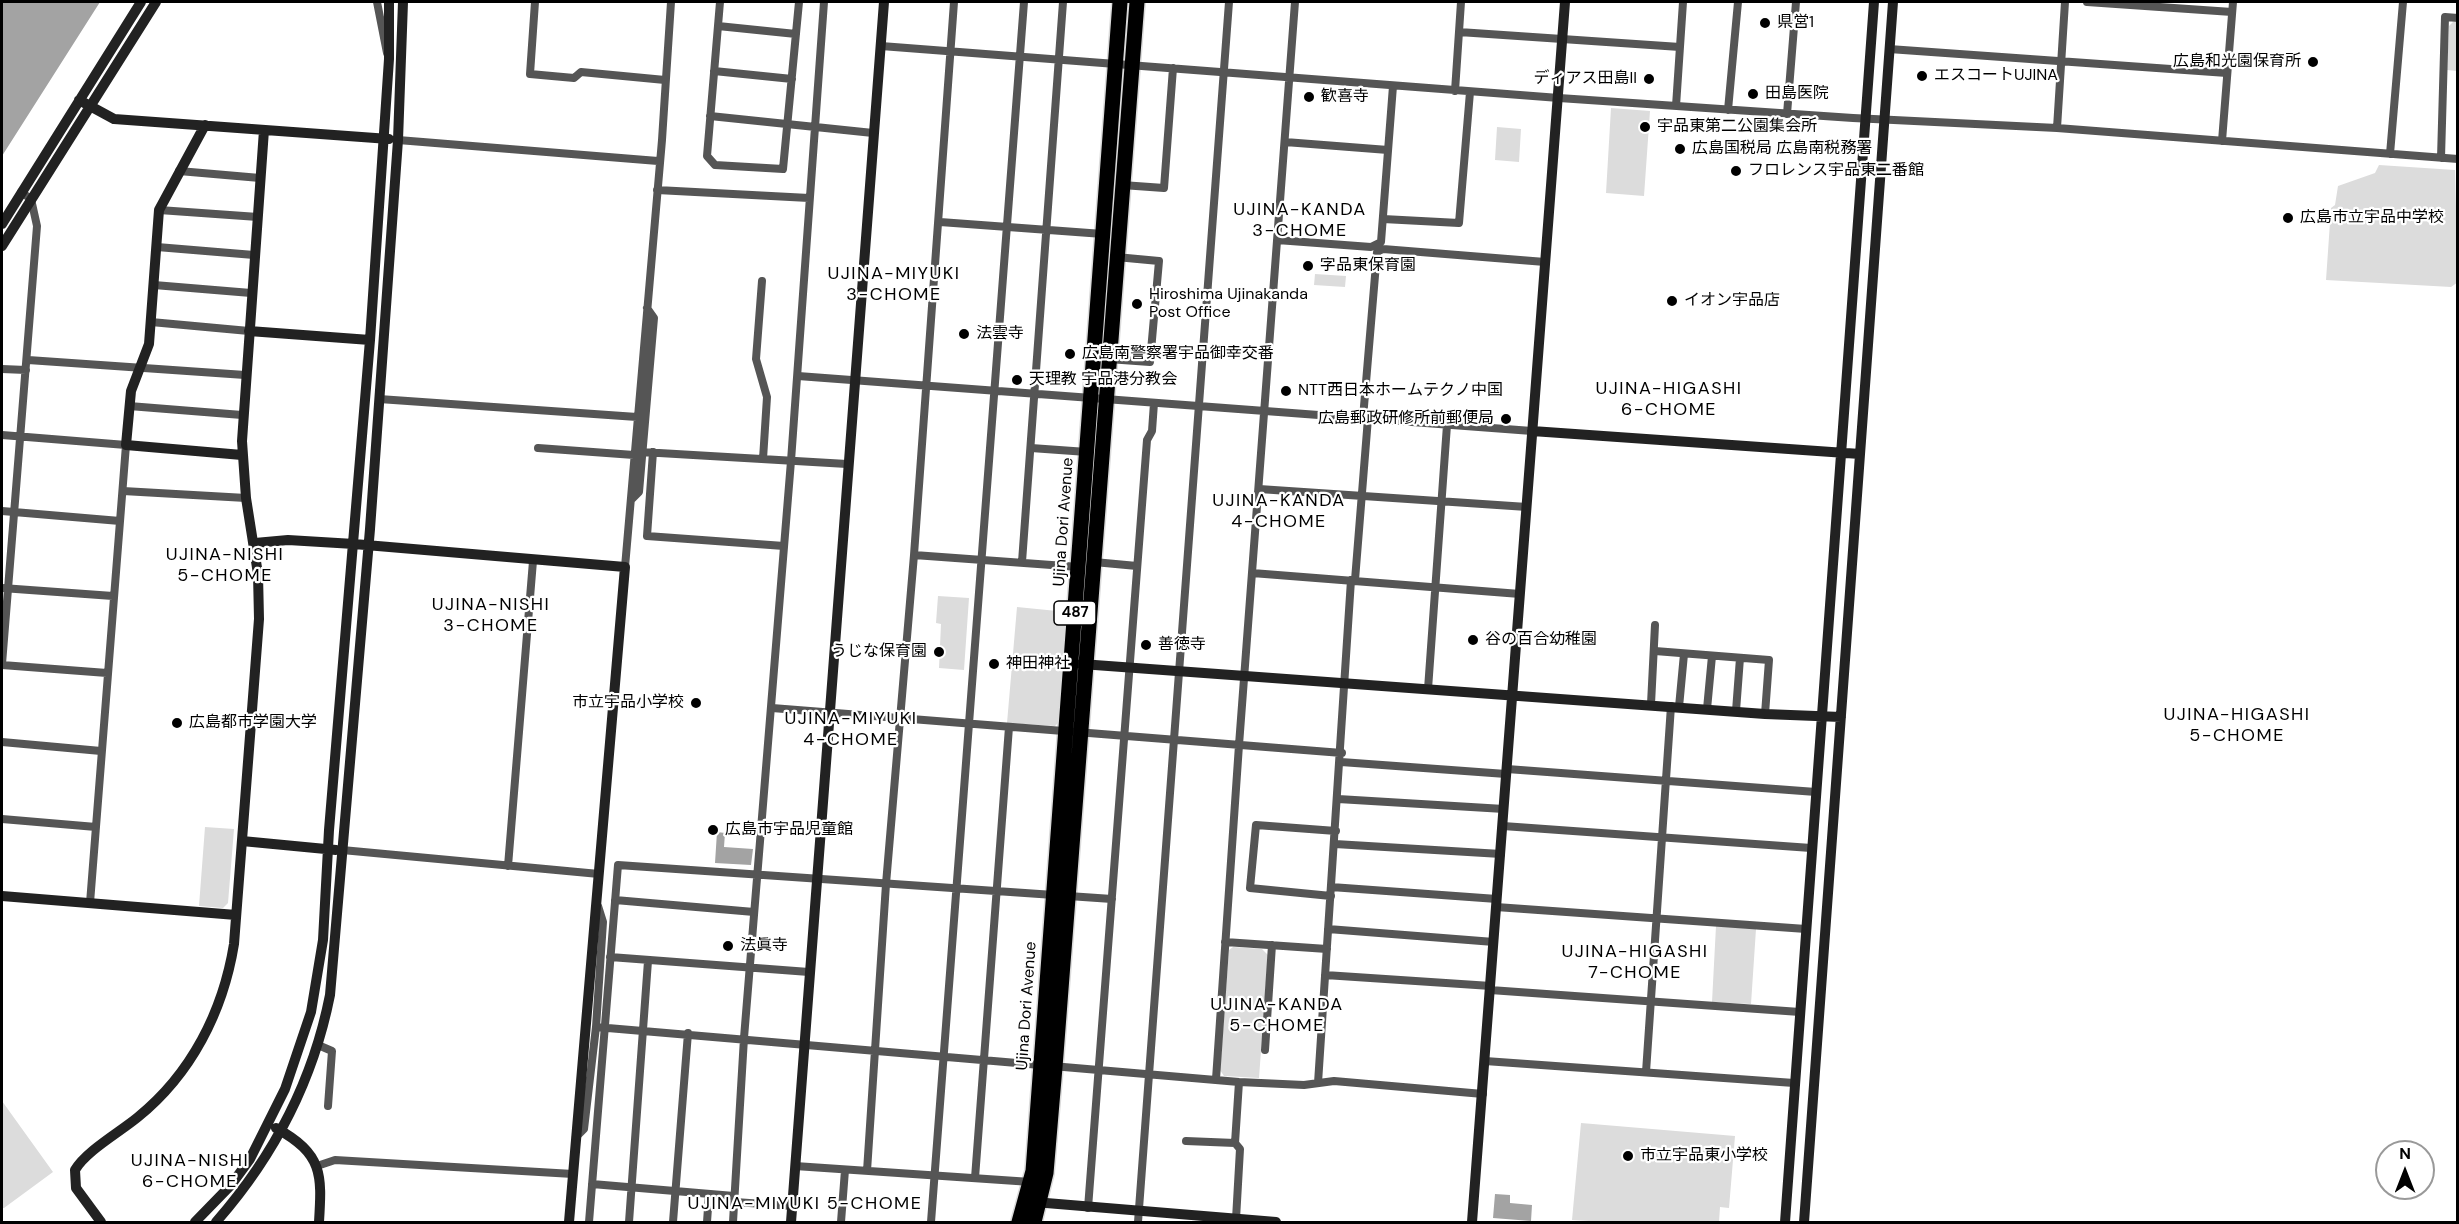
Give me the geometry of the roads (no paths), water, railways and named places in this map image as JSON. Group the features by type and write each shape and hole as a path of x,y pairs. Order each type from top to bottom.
{"highway":[{"name":"Ujina Dori Avenue","path":"1019,1222 1034,1202 1046,1173 1048,1066 1061,897 1082,732 1088,664 1094,562 1103,234 1120,2"},
{"name":"Ujina Dori Avenue","path":"1061,897 1065,731 1088,452 1108,359 1137,2"},
{"name":"Ujina Dori Avenue","path":"1034,1222 1032,1182 1048,1066"}],"street":[{"path":"2,224 141,2"},
{"path":"2,246 156,2"},
{"path":"377,2 389,59"},
{"path":"195,1222 231,1185 269,1124 292,1071 311,1012 322,940 370,340 389,59 389,2"},
{"path":"216,1222 257,1171 282,1131 300,1095 318,1045 333,970 398,140 403,2"},
{"path":"536,2 530,74 574,78 581,72 665,80"},
{"path":"638,453 637,417 671,2"},
{"path":"720,2 707,156 715,165 783,169 799,2"},
{"path":"734,1222 744,1038 798,376 824,2"},
{"path":"791,1222 853,380 884,2"},
{"path":"867,1171 886,884 914,555 954,2"},
{"path":"931,1222 1024,2"},
{"path":"1022,562 1064,2"},
{"path":"1138,1217 1229,2"},
{"path":"1216,1079 1295,2"},
{"path":"1455,90 1461,2"},
{"path":"1472,1222 1565,2"},
{"path":"1676,106 1683,2"},
{"path":"1728,110 1738,2"},
{"path":"1787,114 1796,2"},
{"path":"1785,1222 1874,2"},
{"path":"1804,1222 1893,2"},
{"path":"2057,128 2065,2"},
{"path":"2087,2 2232,12"},
{"path":"2222,141 2233,2"},
{"path":"2390,154 2403,2"},
{"path":"2441,158 2445,17 2457,18"},
{"path":"718,26 796,34"},
{"path":"1459,32 1680,47"},
{"path":"880,46 1470,92 1787,114 2057,128 2457,159"},
{"path":"1889,49 2227,73"},
{"path":"1122,185 1164,188 1173,68"},
{"path":"714,71 792,79"},
{"path":"1277,240 1371,247 1381,242 1393,86"},
{"path":"1383,219 1459,224 1470,92"},
{"path":"79,100 114,119 205,124 658,161"},
{"path":"710,116 873,133"},
{"path":"90,903 129,406 133,383 149,344 159,210 205,124"},
{"path":"101,1222 76,1188 75,1170 86,1158 155,1102 194,1053 209,1028 224,989 231,959 259,620 255,543 246,498 242,455 242,415 264,130"},
{"path":"1285,142 1388,150"},
{"path":"179,171 261,178"},
{"path":"657,190 809,198"},
{"path":"21,192 31,199 37,226 28,360 5,588 2,665 107,673"},
{"path":"159,210 258,217"},
{"path":"939,222 1103,234"},
{"path":"157,247 254,255"},
{"path":"1318,1083 1341,758 1344,683 1362,496 1377,252 1383,249 1545,262"},
{"path":"1108,359 1150,362 1159,261 1116,257"},
{"path":"762,281 756,359 767,397 763,459"},
{"path":"154,285 251,293"},
{"path":"569,1222 631,500 654,318 647,307"},
{"path":"151,322 370,340"},
{"path":"28,360 141,366 245,375"},
{"path":"2,369 26,370"},
{"path":"798,376 1860,454"},
{"path":"379,399 637,417"},
{"path":"1088,1208 1137,566 1148,440 1152,431 1154,403"},
{"path":"129,406 242,415"},
{"path":"1428,689 1447,424"},
{"path":"2,435 242,455"},
{"path":"538,448 652,452 847,464"},
{"path":"1031,448 1088,452"},
{"path":"652,452 647,536 784,546"},
{"path":"1259,489 1527,507"},
{"path":"123,491 246,498"},
{"path":"2,511 120,521"},
{"path":"255,543 288,540 354,544 533,561 625,567"},
{"path":"914,555 1079,567"},
{"path":"508,866 533,561"},
{"path":"1094,562 1137,566"},
{"path":"1252,573 1520,594"},
{"path":"5,588 113,596"},
{"path":"1651,704 1655,625"},
{"path":"1655,651 1769,660 1765,714"},
{"path":"1646,1072 1667,780 1675,706 1684,654"},
{"path":"1707,709 1712,656"},
{"path":"1736,711 1740,658"},
{"path":"1071,663 1765,714 1841,717"},
{"path":"772,708 1239,745 1341,758 1507,772 1667,780 1816,792"},
{"path":"975,1178 1009,727"},
{"path":"2,742 101,751"},
{"path":"1338,799 1504,809"},
{"path":"2,819 96,826"},
{"path":"1336,831 1256,825 1250,888 1331,891 1497,903 1806,929"},
{"path":"1503,826 1811,848"},
{"path":"242,841 599,874"},
{"path":"1335,844 1501,854"},
{"path":"576,1137 584,1129 600,1028 610,957 618,865 1112,899"},
{"path":"2,896 236,915"},
{"path":"615,900 754,912"},
{"path":"589,1222 600,1028 603,922 597,903"},
{"path":"1328,930 1494,942"},
{"path":"1225,942 1327,949"},
{"path":"1265,1050 1272,945"},
{"path":"610,957 809,972"},
{"path":"629,1222 648,961"},
{"path":"1325,975 1800,1012"},
{"path":"600,1028 804,1043 943,1058 1239,1082 1304,1085 1334,1081 1483,1094"},
{"path":"673,1222 687,1034"},
{"path":"318,1045 332,1051 328,1106"},
{"path":"1485,1061 1794,1083"},
{"path":"1236,1219 1240,1149 1235,1143 1239,1082"},
{"path":"269,1124 282,1131 308,1153 317,1166 321,1186 319,1222"},
{"path":"1186,1141 1235,1143"},
{"path":"317,1166 335,1160 573,1174"},
{"path":"795,1166 1032,1182"},
{"path":"842,1222 845,1170"},
{"path":"592,1184 710,1194 792,1206"},
{"path":"707,1222 710,1194"},
{"path":"1034,1202 1138,1217 1276,1222"}],"tram line":[{"path":"1025,1222 1039,1166 1126,2"}],"place":[{"name":"県営1","path":"1765,23"},
{"name":"広島和光園保育所","path":"2313,62"},
{"name":"エスコートUJINA","path":"1922,76"},
{"name":"ディアス田島II","path":"1649,79"},
{"name":"田島医院","path":"1753,94"},
{"name":"歓喜寺","path":"1309,97"},
{"name":"宇品東第二公園集会所","path":"1645,127"},
{"name":"広島国税局 広島南税務署","path":"1680,149"},
{"name":"フロレンス宇品東二番館","path":"1736,171"},
{"name":"広島市立宇品中学校","path":"2288,218"},
{"name":"字品東保育園","path":"1308,266"},
{"name":"イオン宇品店","path":"1672,301"},
{"name":"Hiroshima Ujinakanda Post Office","path":"1137,304"},
{"name":"法雲寺","path":"964,334"},
{"name":"広島南警察署宇品御幸交番","path":"1070,354"},
{"name":"天理教 宇品港分教会","path":"1017,380"},
{"name":"NTT西日本ホームテクノ中国","path":"1286,391"},
{"name":"広島郵政研修所前郵便局","path":"1506,419"},
{"name":"谷の百合幼稚園","path":"1473,640"},
{"name":"善徳寺","path":"1146,645"},
{"name":"うじな保育園","path":"939,652"},
{"name":"神田神社","path":"994,664"},
{"name":"市立宇品小学校","path":"696,703"},
{"name":"広島都市学園大学","path":"177,723"},
{"name":"広島市宇品児童館","path":"713,830"},
{"name":"法眞寺","path":"728,946"},
{"name":"市立宇品東小学校","path":"1628,1156"}],"district":[{"name":"UJINA-KANDA 3-CHOME","path":"1300,220"},
{"name":"UJINA-MIYUKI 3-CHOME","path":"894,284"},
{"name":"UJINA-HIGASHI 6-CHOME","path":"1669,399"},
{"name":"UJINA-KANDA 4-CHOME","path":"1279,511"},
{"name":"UJINA-NISHI 5-CHOME","path":"225,565"},
{"name":"UJINA-NISHI 3-CHOME","path":"491,615"},
{"name":"UJINA-HIGASHI 5-CHOME","path":"2237,725"},
{"name":"UJINA-MIYUKI 4-CHOME","path":"851,729"},
{"name":"UJINA-HIGASHI 7-CHOME","path":"1635,962"},
{"name":"UJINA-KANDA 5-CHOME","path":"1277,1015"},
{"name":"UJINA-NISHI 6-CHOME","path":"190,1171"},
{"name":"UJINA-MIYUKI 5-CHOME","path":"805,1204"}]}
